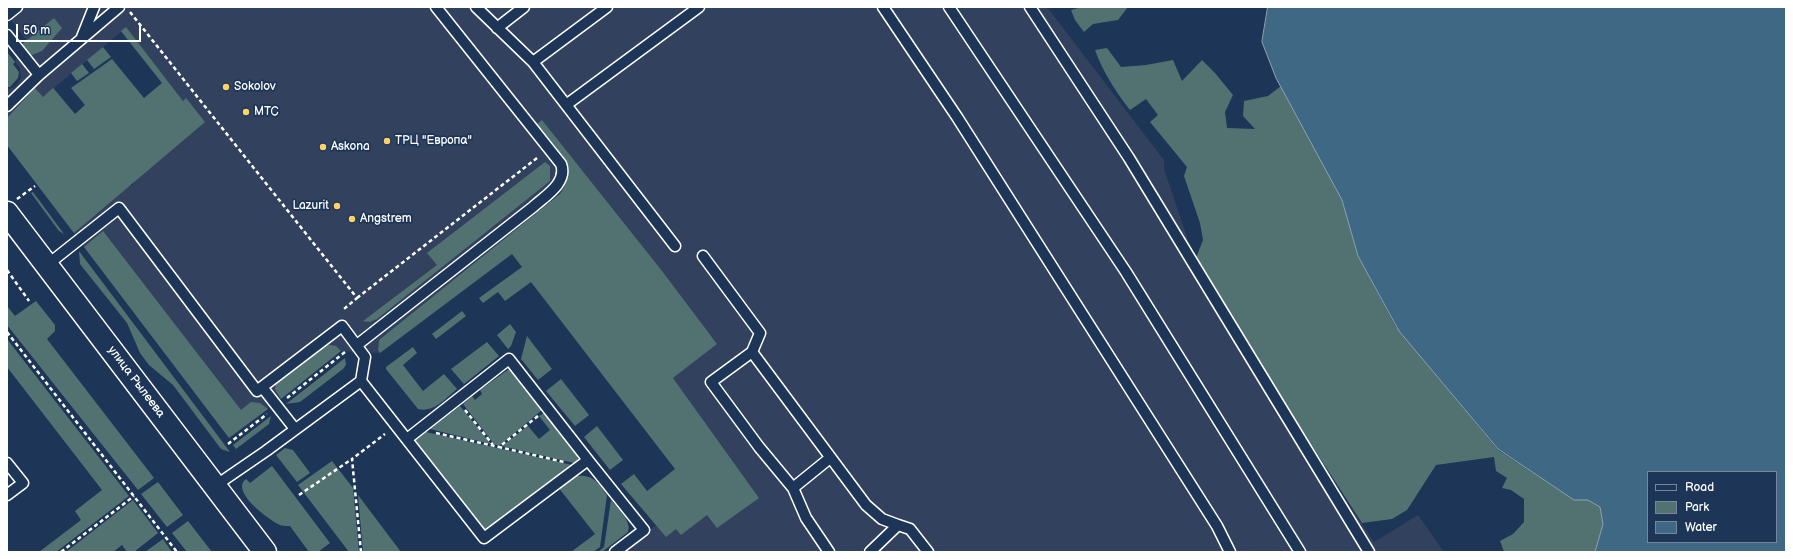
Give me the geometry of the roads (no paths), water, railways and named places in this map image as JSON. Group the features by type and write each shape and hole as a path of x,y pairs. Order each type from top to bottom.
{"main road":[{"name":"улица Рылеева","path":"10,208 47,265 265,552"}],"lane":[{"path":"7,15 17,7"},
{"path":"82,39 94,7"},
{"path":"7,106 39,75 119,7"},
{"path":"356,344 533,207 557,185 563,174 561,164 436,7"},
{"path":"476,7 533,62 675,246"},
{"path":"497,28 524,7"},
{"path":"533,62 607,7"},
{"path":"566,106 699,7"},
{"path":"883,7 966,130 1217,526 1230,552"},
{"path":"949,7 1126,272 1300,552"},
{"path":"1030,7 1129,158 1369,552"},
{"path":"7,35 39,75"},
{"path":"47,265 119,208 257,390 342,326 364,357 361,381 484,538 584,463"},
{"path":"703,256 760,333 752,352 711,382 759,447 794,488 806,518 829,552"},
{"path":"752,352 866,505 882,519 910,529 928,552"},
{"path":"407,439 509,359 547,408 584,463 644,530 615,552"},
{"path":"215,486 361,381"},
{"path":"262,387 295,429"},
{"path":"794,488 830,458"},
{"path":"7,463 23,483 7,495"},
{"path":"870,552 898,525"}],"water":[{"path":"1268,7 1786,7 1786,552 1595,552 1603,524 1600,507 1588,500 1574,500 1498,449 1399,331 1358,256 1342,200 1276,78 1262,42"}],"place":[{"name":"Sokolov","path":"226,87"},
{"name":"МТС","path":"246,112"},
{"name":"ТРЦ \"Европа\"","path":"387,141"},
{"name":"Askona","path":"323,147"},
{"name":"Lazurit","path":"337,206"},
{"name":"Angstrem","path":"352,219"}]}
